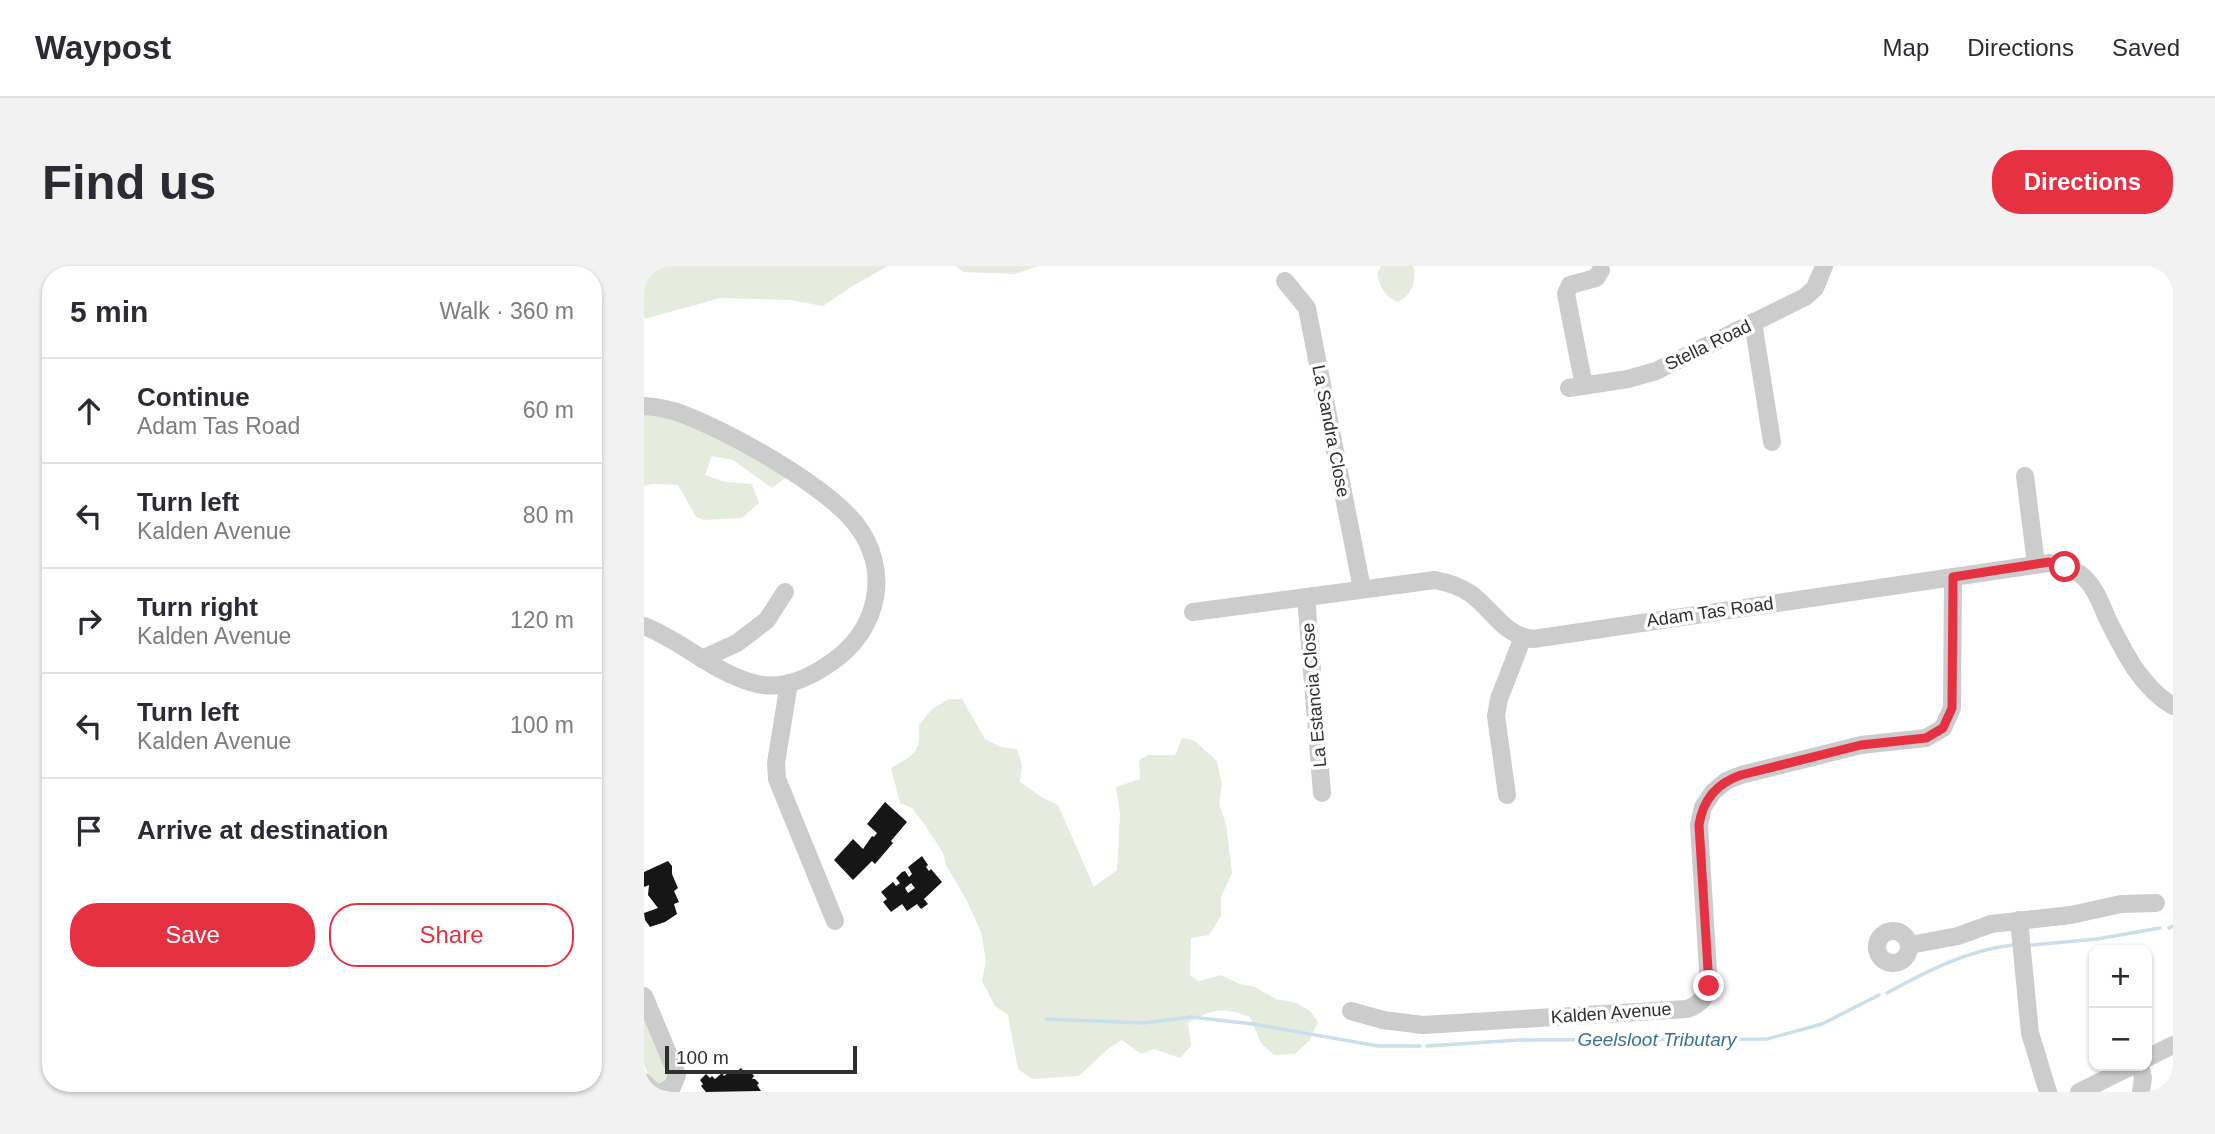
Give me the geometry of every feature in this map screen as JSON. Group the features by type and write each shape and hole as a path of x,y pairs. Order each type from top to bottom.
{"street":[{"name":"Stella Road","path":"1601,271 1596,278 1570,285 1566,294 1577,387 1628,379 1656,371 1754,323 1811,293 1824,266"},
{"name":"La Sandra Close","path":"1285,281 1307,309 1362,589"},
{"path":"1754,323 1772,442"},
{"path":"644,405 684,414 718,430 780,465 840,508 855,523 868,545 875,570 876,595 865,628 847,650 828,665 789,683 759,684 702,659 644,626"},
{"path":"2025,476 2036,564"},
{"name":"Adam Tas Road","path":"1523,637 1533,639 2049,562 2080,573 2087,580 2123,650 2142,679 2173,706"},
{"name":"Kalden Avenue","path":"1351,1011 1370,1009 1423,1025 1681,1009 1698,1004 1709,986 1699,834 1700,816 1708,798 1719,786 1741,775 1861,745 1926,738 1943,728 1952,708 1953,577"},
{"path":"1193,612 1424,580 1445,582 1473,596 1505,628 1523,637 1499,699 1496,716 1507,795"},
{"path":"702,659 737,643 767,620 785,592"},
{"name":"La Estancia Close","path":"1306,597 1322,793"},
{"path":"789,683 776,764 777,779 835,921"},
{"path":"1910,944 1958,936 1991,924 2071,915 2121,904 2156,903"},
{"path":"2020,920 2030,1033 2048,1092"},
{"path":"644,996 677,1074 672,1087 662,1092"},
{"path":"2152,1056 2173,1045"},
{"path":"2078,1092 2122,1071"},
{"path":"2141,1071 2141,1092"},
{"path":"644,1082 654,1092"}],"green space":[{"path":"644,266 888,266 823,306 790,300 721,298 644,319"},
{"path":"956,266 1038,266 1015,274 963,272"},
{"path":"1381,266 1413,266 1412,287 1407,296 1398,302 1389,297 1382,287 1377,274"},
{"path":"644,409 682,417 788,476 772,488 733,460 712,456 705,475 726,482 752,484 759,503 742,518 704,520 696,517 678,485 644,486"},
{"path":"949,699 962,699 985,739 1001,747 1017,749 1022,765 1020,782 1058,805 1094,887 1117,870 1120,814 1116,787 1140,779 1139,760 1148,755 1175,755 1182,738 1195,741 1217,761 1222,784 1219,804 1226,824 1232,873 1221,897 1221,916 1209,935 1191,938 1190,975 1199,981 1221,975 1240,984 1255,987 1276,999 1297,1003 1310,1011 1318,1022 1309,1041 1295,1054 1274,1055 1261,1043 1250,1017 1219,1011 1205,1014 1188,1023 1191,1046 1180,1058 1154,1049 1141,1054 1122,1040 1109,1048 1079,1076 1032,1079 1018,1069 1008,1015 995,1006 982,981 986,961 981,932 946,865 943,853 912,808 900,803 891,768 914,752 919,742 919,725 932,709"},
{"path":"644,1004 671,1075 663,1083 656,1085 651,1082 644,1064"}],"building":[{"path":"885,802 907,822 875,864 872,861 853,880 834,860 853,839 863,849 872,836 874,837 877,833 867,824"},
{"path":"922,856 929,871 931,869 942,882 924,899 928,904 921,909 917,904 907,911 902,904 891,912 883,902 887,899 881,892 893,882 896,886 900,883 896,878 902,872 905,871 909,877 912,874 908,867","holes":["911,883 915,888 908,893 905,888"]},
{"path":"668,861 678,888 674,891 679,902 674,904 677,914 650,927 644,913 658,908 648,895 649,885 644,887 644,872"},
{"path":"741,1068 746,1074 750,1071 754,1076 752,1079 759,1083 757,1085 761,1091 706,1092 701,1086 703,1084 700,1080 706,1074 715,1079 722,1073 724,1076"}],"waterway":[{"path":"644,275 661,266"},
{"name":"Geelsloot Tributary","path":"2169,928 2173,926"},
{"name":"Geelsloot Tributary","path":"2031,945 2097,939 2160,928"},
{"name":"Geelsloot Tributary","path":"1887,993 1933,969 1964,957 2013,945"},
{"name":"Geelsloot Tributary","path":"1427,1046 1519,1040 1767,1039 1822,1024 1879,995"},
{"name":"Geelsloot Tributary","path":"1046,1019 1144,1023 1191,1017 1253,1024 1378,1046 1420,1046"}],"route":[{"path":"1709,986 1699,825 1703,807 1713,792 1726,781 1741,775 1861,745 1926,738 1938,732 1947,722 1952,708 1953,577 2049,562 2065,567"}]}
